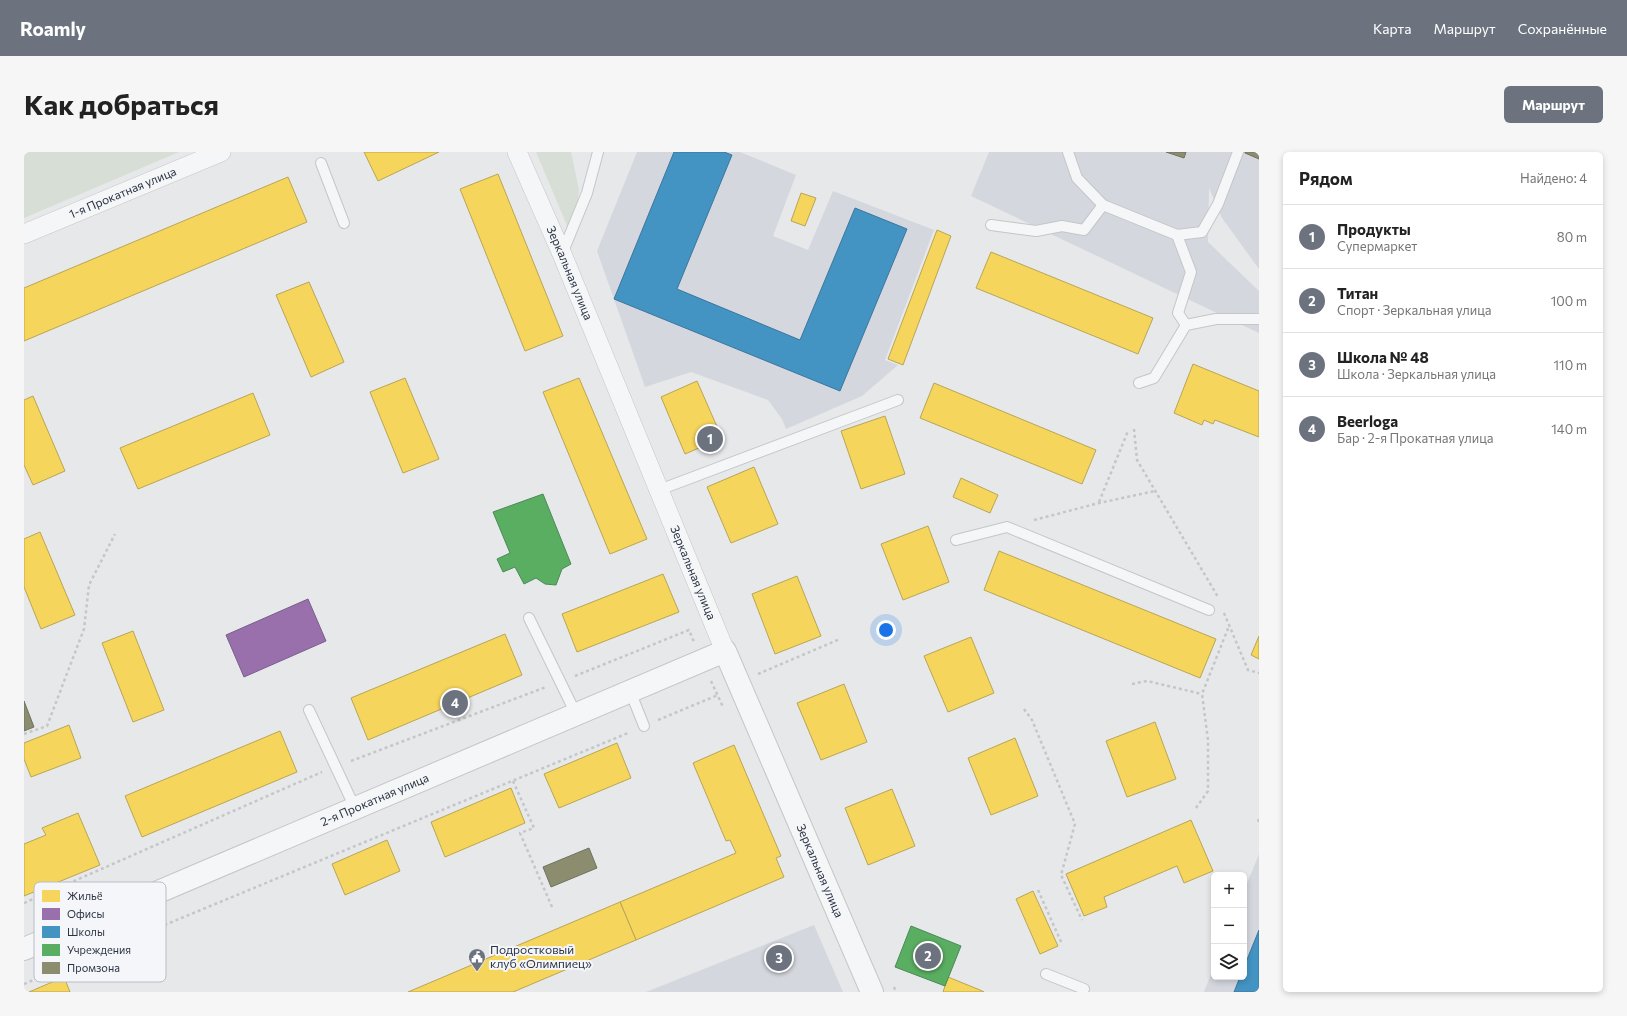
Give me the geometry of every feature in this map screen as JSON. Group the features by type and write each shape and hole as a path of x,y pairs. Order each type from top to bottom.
{"street":[{"name":"1-я Прокатная улица","path":"24,234 221,152"},
{"name":"Зеркальная улица","path":"517,152 562,254 725,650 872,992"},
{"name":"2-я Прокатная улица","path":"166,889 725,650"},
{"name":"2-я Прокатная улица","path":"24,949 34,945"}],"lane":[{"path":"562,254 587,193 598,152"},
{"path":"1068,152 1077,178 1103,205 1177,234 1202,232 1218,204 1238,152"},
{"path":"321,163 344,223"},
{"path":"991,225 1036,231 1062,226 1084,230 1103,205"},
{"path":"1177,234 1191,272 1178,313 1186,325"},
{"path":"1139,383 1154,378 1186,325 1216,319 1259,319"},
{"path":"659,490 898,400"},
{"path":"956,540 1007,527 1209,610"},
{"path":"529,618 576,714"},
{"path":"630,691 644,726"},
{"path":"309,710 355,808"},
{"path":"1046,974 1084,989"}],"path":[{"path":"1134,429 1137,460 1219,600"},
{"path":"1099,503 1128,431"},
{"path":"1007,527 1099,503 1155,491"},
{"path":"24,734 47,726 84,630 89,585 116,534"},
{"path":"1222,606 1248,670 1259,673"},
{"path":"1196,808 1208,792 1208,740 1202,694 1230,626"},
{"path":"72,882 335,767 560,682 689,630 718,696"},
{"path":"654,722 718,696 739,683 840,639"},
{"path":"1132,684 1147,681 1202,694"},
{"path":"1024,709 1032,720 1074,824 1061,875 1082,920"},
{"path":"166,924 628,733"},
{"path":"513,781 534,828 520,834 552,907"},
{"path":"1038,890 1062,944"},
{"path":"24,903 34,899"},
{"path":"24,984 34,980"}],"shaded area":[{"path":"24,152 179,152 24,218"},
{"path":"536,152 571,152 579,190 574,242"},
{"path":"637,152 740,152 796,175 773,236 808,250 833,191 934,230 885,360 898,365 862,396 786,429 782,419 768,400 691,372 645,387 597,251"},
{"path":"989,152 1259,152 1259,269 1222,218 1209,188 1208,242 1259,291 1259,333 971,196"},
{"path":"1259,854 1259,992 1204,992 1211,974 1211,980 1247,980 1247,884"},
{"path":"814,925 843,992 646,992"}],"building: Жильё":[{"path":"364,152 439,152 378,181"},
{"path":"498,174 563,336 525,351 460,189"},
{"path":"288,177 307,222 24,341 24,288"},
{"path":"801,193 816,198 805,226 791,221"},
{"path":"937,230 951,236 903,365 888,359"},
{"path":"991,252 1153,318 1138,354 976,288"},
{"path":"309,282 344,362 311,377 276,295"},
{"path":"1193,364 1259,391 1259,437 1215,420 1213,424 1204,420 1202,425 1174,413"},
{"path":"405,378 439,459 403,473 370,392"},
{"path":"579,378 647,539 610,554 543,392"},
{"path":"697,381 722,438 685,454 661,397"},
{"path":"934,383 1096,450 1082,484 920,418"},
{"path":"253,393 270,435 138,489 120,448"},
{"path":"33,396 65,471 33,485 24,465 24,400"},
{"path":"885,416 905,474 861,489 841,431"},
{"path":"754,467 778,524 731,543 707,487"},
{"path":"961,478 998,495 990,513 953,497"},
{"path":"928,526 949,582 903,600 881,544"},
{"path":"40,532 75,615 41,629 24,587 24,539"},
{"path":"999,551 1216,639 1200,678 984,590"},
{"path":"663,574 679,612 577,652 562,614"},
{"path":"797,576 821,636 775,654 752,594"},
{"path":"133,631 164,710 133,722 102,643"},
{"path":"505,634 522,675 368,740 351,698"},
{"path":"1259,636 1259,659 1251,655"},
{"path":"971,637 994,693 948,712 924,656"},
{"path":"844,684 867,742 821,760 797,703"},
{"path":"1155,722 1176,779 1127,797 1106,741"},
{"path":"69,725 81,758 31,777 24,759 24,743"},
{"path":"280,731 297,772 142,837 125,796"},
{"path":"1015,738 1038,796 991,815 968,758"},
{"path":"617,743 631,778 559,808 544,774"},
{"path":"734,745 781,856 776,858 784,877 636,940 620,902 736,853 730,840 726,841 693,763"},
{"path":"511,788 525,823 445,857 431,822"},
{"path":"892,789 915,846 868,865 845,808"},
{"path":"78,813 100,865 58,882 34,882 34,892 24,896 24,844 46,835 42,828"},
{"path":"1191,820 1213,871 1184,883 1177,866 1104,897 1107,907 1084,916 1066,874"},
{"path":"387,840 400,871 345,895 332,864"},
{"path":"1033,891 1058,946 1040,954 1016,899"},
{"path":"620,902 636,940 513,992 408,992"},
{"path":"948,977 980,990 984,992 943,992"},
{"path":"52,982 66,982 70,992 29,992"}],"building: Офисы":[{"path":"308,599 326,641 244,677 226,635"}],"building: Школы":[{"path":"674,152 724,152 732,155 677,289 800,340 855,208 907,229 840,391 614,299"},
{"path":"1259,930 1259,992 1234,992 1239,980 1247,980 1247,960"}],"building: Учреждения":[{"path":"543,494 571,564 562,569 556,585 545,584 536,578 524,584 515,567 503,572 497,559 510,553 493,512"},
{"path":"911,926 961,946 945,986 895,967"}],"building: Промзона":[{"path":"1166,152 1186,152 1184,158"},
{"path":"1259,152 1259,159 1245,153"},
{"path":"24,701 34,727 24,731"},
{"path":"589,848 597,868 551,887 543,867"}],"place":[{"name":"Продукты","path":"710,439"},
{"name":"Beerloga","path":"455,703"},
{"name":"Титан","path":"928,956"},
{"name":"Школа № 48","path":"779,958"},
{"name":"Подростковый клуб «Олимпиец»","path":"477,972"}]}
